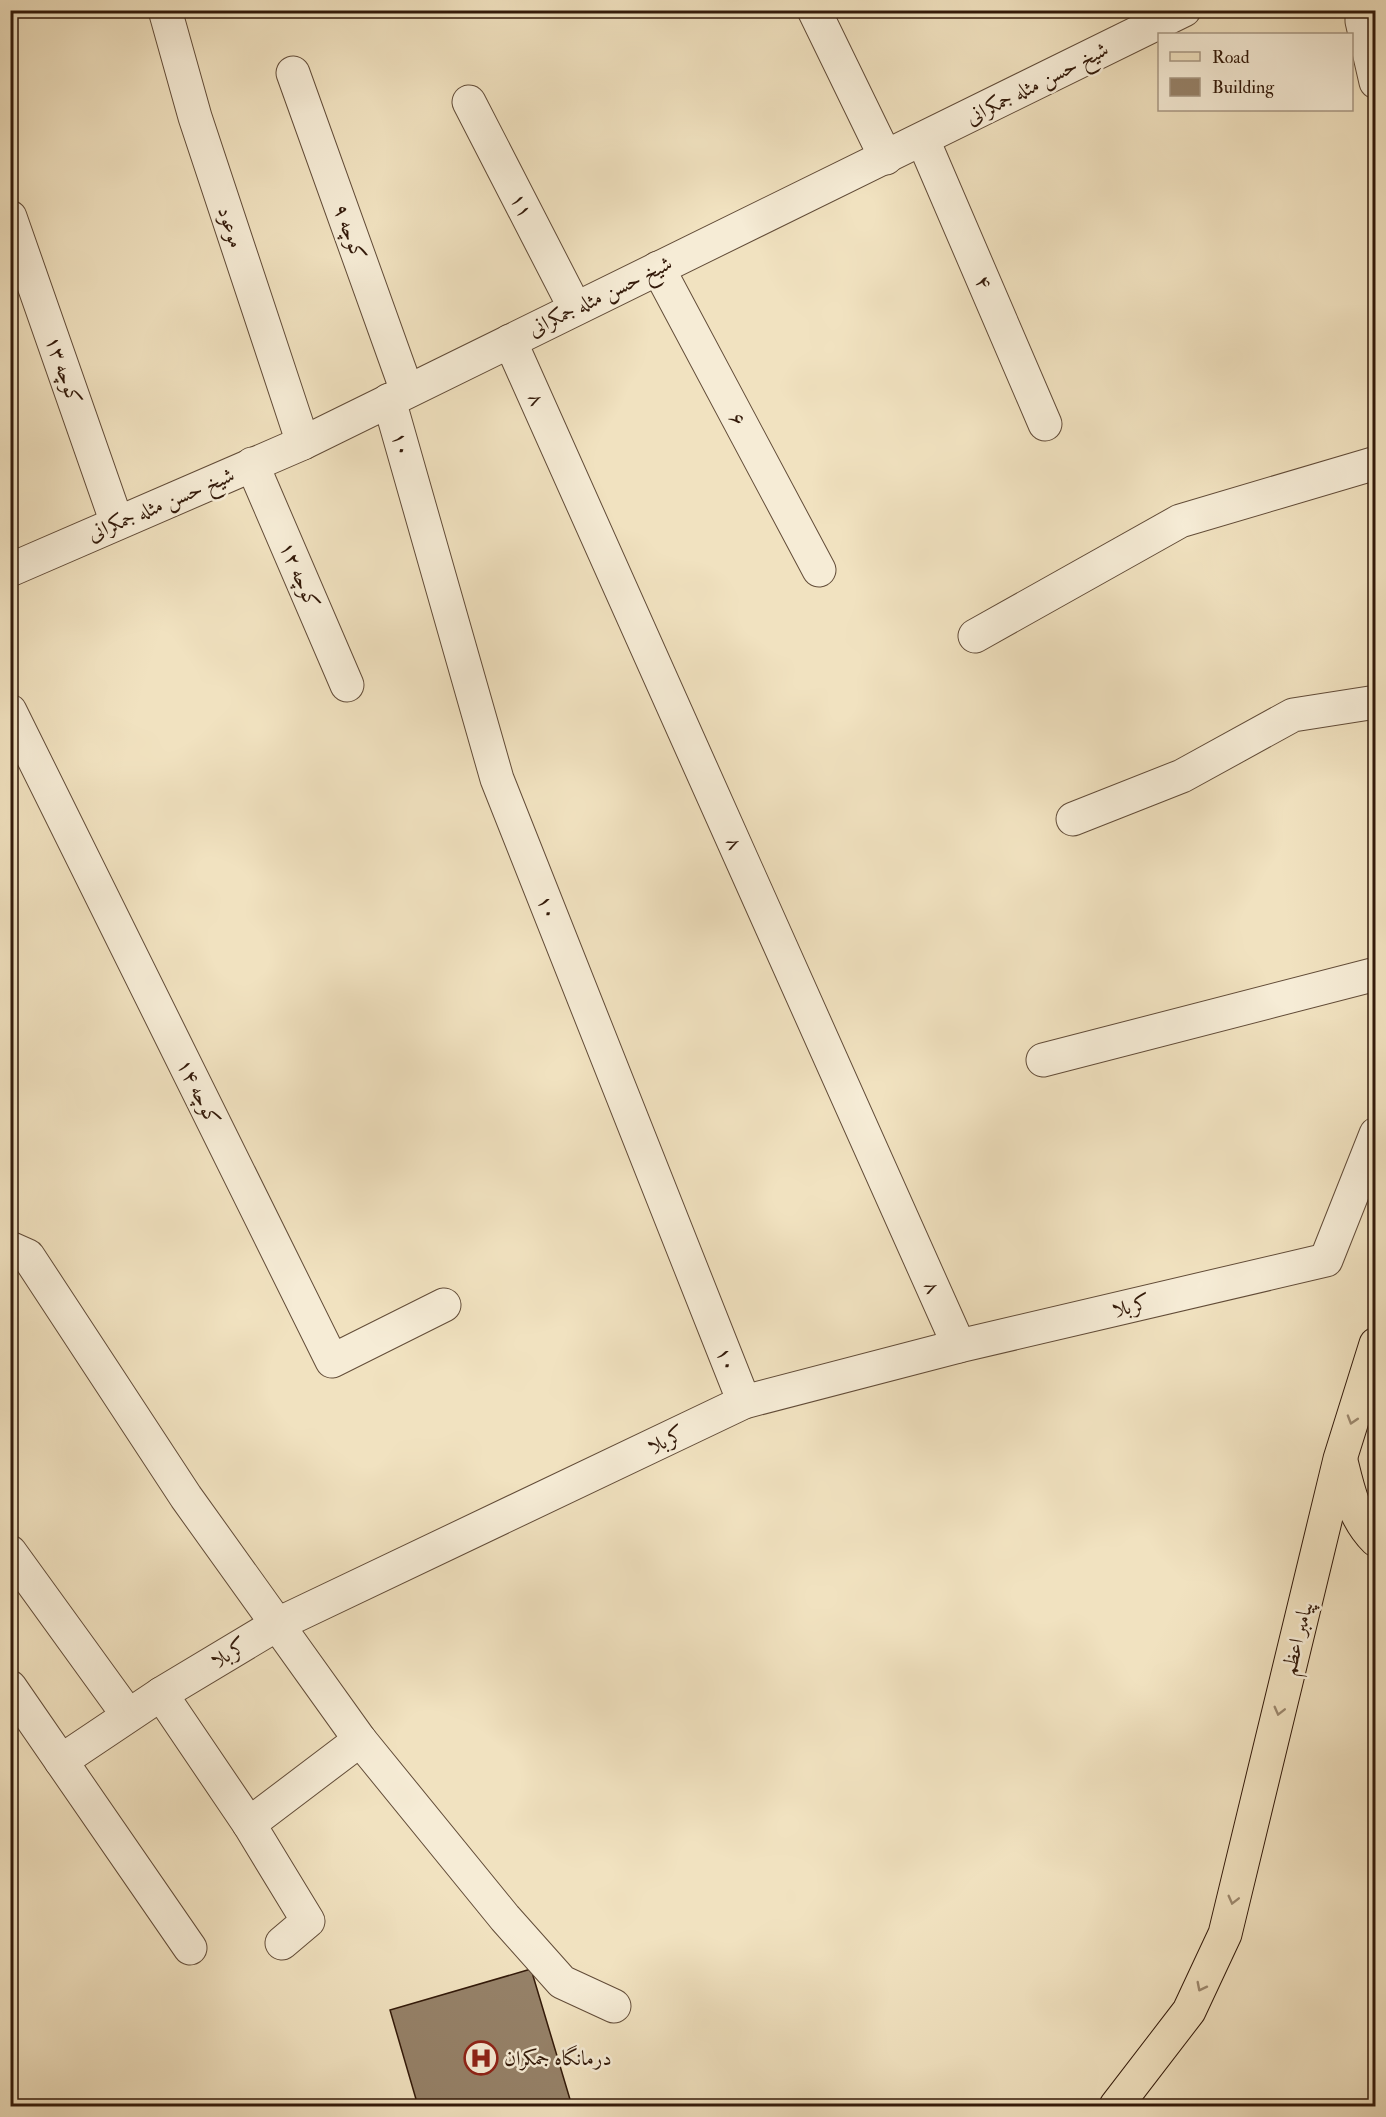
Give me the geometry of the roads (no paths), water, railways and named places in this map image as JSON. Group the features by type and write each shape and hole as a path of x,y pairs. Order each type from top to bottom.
{"main road":[{"name":"پیامبر اعظم","path":"1116,2106 1189,2011 1225,1934 1340,1460 1376,1344"},
{"path":"1340,1460 1351,1499 1364,1528 1376,1540"}],"street":[{"name":"موعود","path":"165,10 195,117 303,443"},
{"path":"814,10 886,158"},
{"name":"شیخ حسن مثله جمکرانی","path":"10,570 303,443 1184,10"},
{"path":"1362,10 1362,21 1376,82"},
{"name":"کوچه ۹","path":"293,73 398,395"},
{"name":"۱۱","path":"469,102 575,308"},
{"name":"۴","path":"923,140 1045,424"},
{"name":"کوچه ۱۳","path":"10,217 117,523"},
{"name":"۶","path":"658,268 819,570"},
{"name":"۸","path":"510,341 959,1346"},
{"name":"۱۰","path":"398,395 497,779 744,1402"},
{"path":"975,636 1180,521 1376,463"},
{"name":"کوچه ۱۲","path":"252,464 347,685"},
{"path":"1073,819 1182,776 1293,715 1376,702"},
{"name":"کوچه ۱۴","path":"10,711 332,1361 444,1305"},
{"path":"1042,1060 1376,974"},
{"name":"کربلا","path":"61,1761 161,1694 276,1625 744,1402 959,1346 1326,1260 1376,1134"},
{"path":"10,1248 28,1256 186,1497 360,1740 504,1918 562,1982 614,2006"},
{"path":"10,1552 128,1716"},
{"path":"10,1687 190,1948"},
{"path":"161,1694 249,1824 308,1921 282,1943"},
{"path":"249,1824 360,1740"}],"place":[{"name":"درمانگاه جمکران","path":"481,2058"}]}
